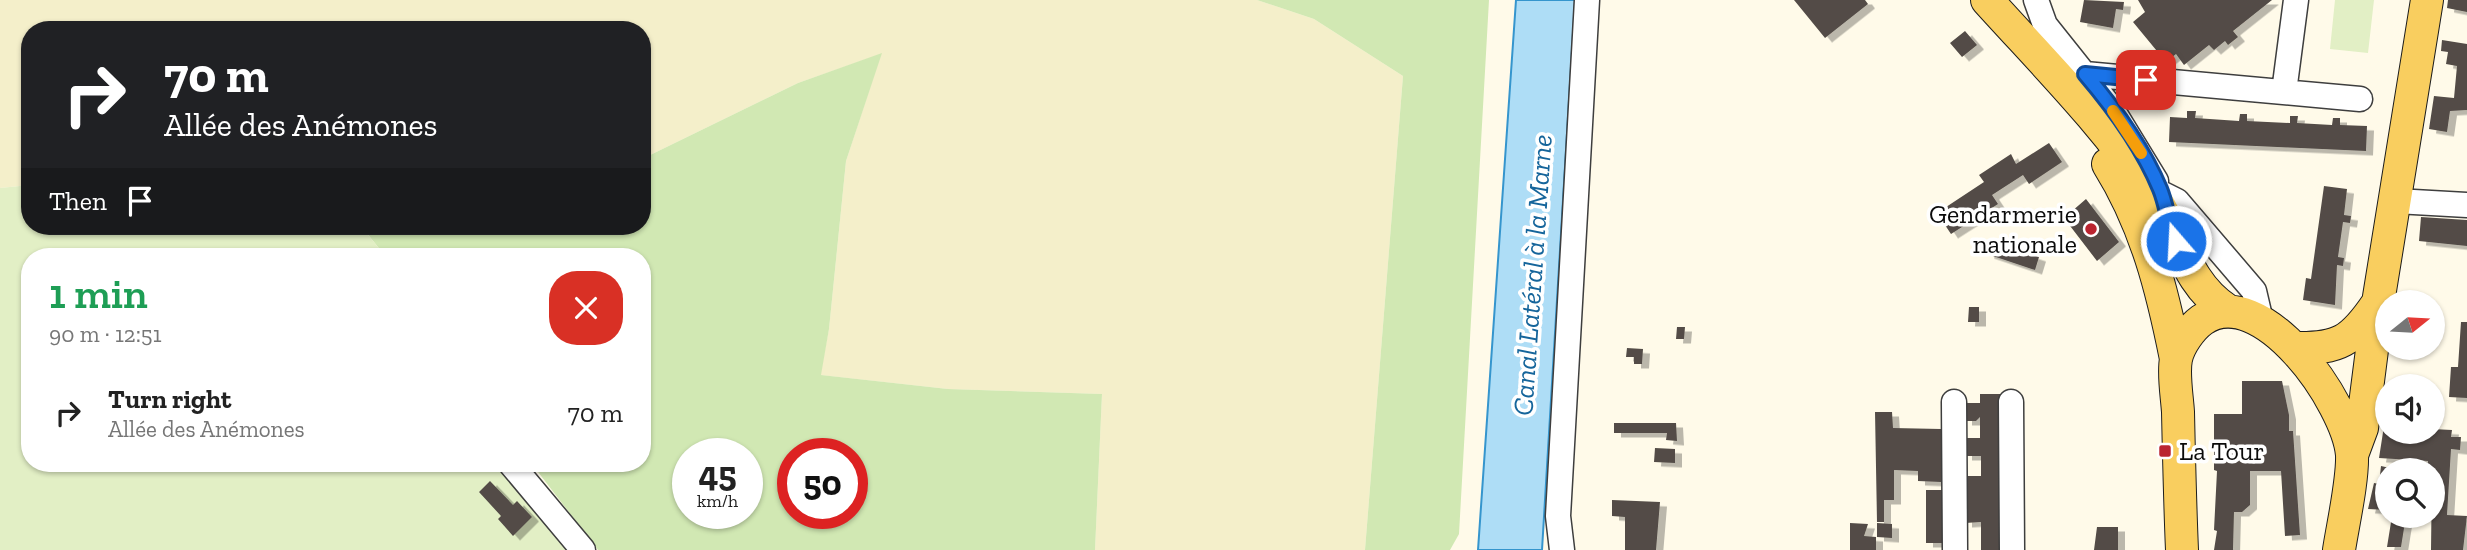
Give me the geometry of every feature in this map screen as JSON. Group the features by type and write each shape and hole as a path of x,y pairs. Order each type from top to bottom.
{"main road":[{"path":"1987,0 2078,85 2153,188 2193,279 2210,299 2227,310 2262,321 2295,348 2328,395 2352,455"},
{"path":"2380,290 2427,0"},
{"path":"2078,85 2136,214 2161,285 2176,359 2182,550"},
{"path":"2161,285 2193,279"},
{"path":"2295,348 2335,346 2351,337 2375,307"},
{"path":"2176,359 2197,324 2208,315 2227,310"},
{"path":"2339,550 2352,455 2362,428 2375,326"}],"street":[{"path":"1562,550 1558,516 1587,0"},
{"path":"2036,0 2045,26 2078,85 2284,92 2360,99"},
{"path":"2284,92 2296,0"},
{"path":"2153,188 2177,201 2254,291 2262,321"},
{"path":"2396,201 2467,205"},
{"path":"1954,402 1955,550"},
{"path":"2011,402 2012,550"},
{"path":"518,472 583,550"}],"shaded area":[{"path":"0,0 1257,0 1314,19 1403,76 1365,550 1095,550 1102,394 948,389 820,375 829,329 846,161 881,54 798,83 651,155 651,21 21,21 21,186 0,188"}],"green space":[{"path":"1257,0 1489,0 1459,534 1450,550 1365,550 1403,76 1314,19"},
{"path":"2335,0 2374,0 2368,53 2330,49"},
{"path":"882,53 846,161 829,329 821,375 948,389 1102,394 1095,550 598,550 538,472 651,472 651,248 379,248 368,235 651,235 651,155 798,83"},
{"path":"21,186 21,235 368,235 379,248 21,248 21,472 531,472 525,484 575,550 0,550 0,188"}],"water":[{"name":"Canal Latéral à la Marne","path":"1516,0 1575,0 1542,550 1478,550"}],"building":[{"path":"1794,0 1865,0 1868,4 1825,38"},
{"path":"2084,0 2124,2 2123,10 2116,9 2113,28 2080,22"},
{"path":"2138,0 2272,0 2233,31 2238,37 2228,45 2225,41 2214,50 2209,45 2184,65 2176,54 2166,62 2133,22 2145,12"},
{"path":"2448,0 2467,0 2467,12 2447,8"},
{"path":"1965,31 1977,45 1962,57 1950,43"},
{"path":"2442,40 2467,44 2467,110 2450,111 2447,132 2429,129 2434,96 2454,98 2457,66 2446,64 2448,52 2441,51"},
{"path":"2187,111 2196,111 2195,118 2239,121 2240,114 2247,114 2247,121 2290,123 2290,116 2298,116 2297,123 2332,125 2333,118 2340,118 2340,125 2367,126 2366,151 2169,142 2170,117 2187,118"},
{"path":"2049,143 2062,162 2029,184 2023,175 1992,195 1998,204 1951,234 1937,213 1984,182 1979,175 2011,154 2016,164"},
{"path":"2324,186 2347,189 2344,215 2351,216 2350,223 2343,222 2338,257 2344,258 2343,266 2337,265 2335,305 2303,300 2306,278 2311,279"},
{"name":"Gendarmerie nationale","path":"2086,199 2119,242 2097,261 2064,218"},
{"path":"2421,217 2467,220 2467,246 2419,241"},
{"path":"1992,241 2039,257 2035,270 1987,254"},
{"path":"1969,307 1979,307 1979,322 1968,322"},
{"path":"2461,322 2467,322 2467,398 2449,397 2451,367 2458,367"},
{"path":"1677,327 1685,327 1684,339 1676,339"},
{"path":"1627,348 1643,349 1642,364 1634,364 1634,357 1626,357"},
{"path":"2242,381 2282,381 2289,415 2289,431 2293,431 2300,535 2285,536 2281,471 2250,471 2250,505 2242,512 2234,512 2233,550 2214,550 2217,531 2214,530 2217,471 2214,470 2214,414 2242,414"},
{"path":"1980,394 2003,394 2004,550 1981,550 1981,522 1965,523 1965,476 1981,476 1981,456 1965,456 1965,438 1980,438 1980,417 1976,421 1965,421 1965,403 1980,403"},
{"path":"1875,412 1892,412 1893,428 1941,429 1941,482 1918,481 1918,471 1894,470 1894,500 1884,500 1884,522 1877,522"},
{"path":"1614,423 1676,423 1677,441 1666,440 1667,433 1614,433"},
{"path":"2445,430 2452,430 2451,437 2461,437 2460,450 2451,449 2447,515 2467,516 2463,550 2431,550 2431,528 2445,528 2445,458 2379,458 2381,444 2445,444"},
{"path":"1655,448 1675,449 1675,463 1654,462"},
{"path":"490,481 513,505 517,501 532,517 513,536 498,519 501,516 479,492"},
{"path":"2374,483 2375,509 2368,509"},
{"path":"1926,490 1943,490 1943,543 1926,543"},
{"path":"1612,500 1660,502 1656,550 1625,550 1625,517 1612,516"},
{"path":"1850,523 1868,524 1864,536 1876,537 1876,550 1850,550"},
{"path":"1877,523 1892,524 1892,538 1877,537"},
{"path":"2097,527 2118,527 2118,550 2094,550"},
{"path":"2390,528 2404,528 2401,547 2387,547"}],"slow traffic":[{"path":"2113,111 2141,153"}],"place":[{"name":"Gendarmerie nationale","path":"2091,229"},
{"name":"La Tour","path":"2165,451"}],"route":[{"path":"2146,80 2085,74 2140,150 2161,190 2167,222 2176,241"}]}
